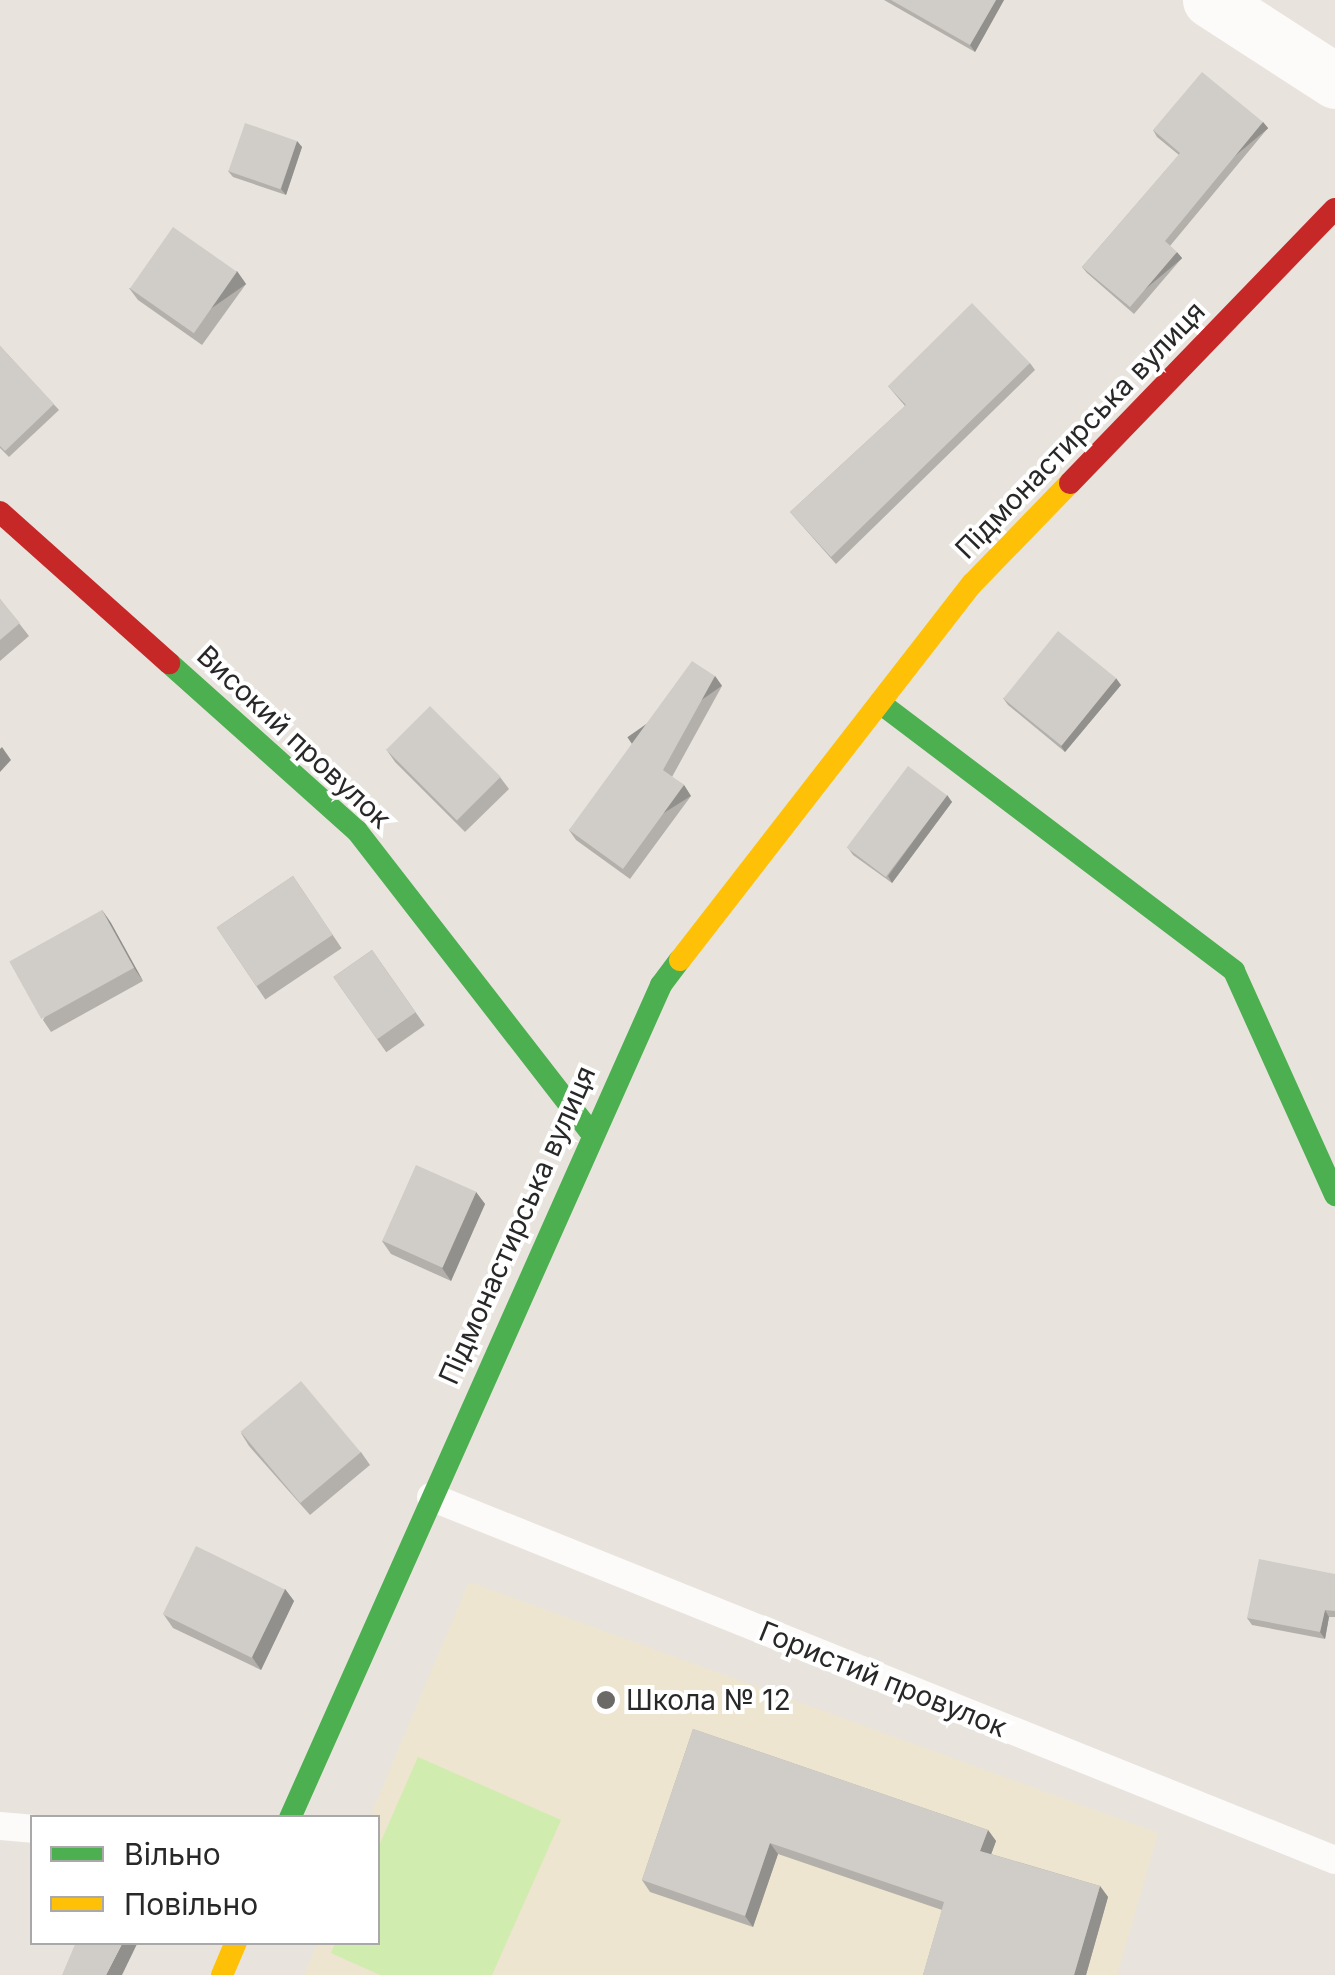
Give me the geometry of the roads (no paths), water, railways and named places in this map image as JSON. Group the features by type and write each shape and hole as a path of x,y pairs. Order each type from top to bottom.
{"street":[{"path":"1210,0 1335,82"},
{"name":"Підмонастирська вулиця","path":"291,1815 589,1130 662,985 972,584 1335,209"},
{"name":"Високий провулок","path":"0,512 357,830 589,1130"},
{"path":"880,703 1234,971 1335,1195"},
{"path":"222,1975 235,1945"}],"lane":[{"name":"Гористий провулок","path":"431,1497 1335,1860"},
{"path":"0,1826 30,1830"}],"place":[{"name":"Школа № 12","path":"606,1700"}]}
